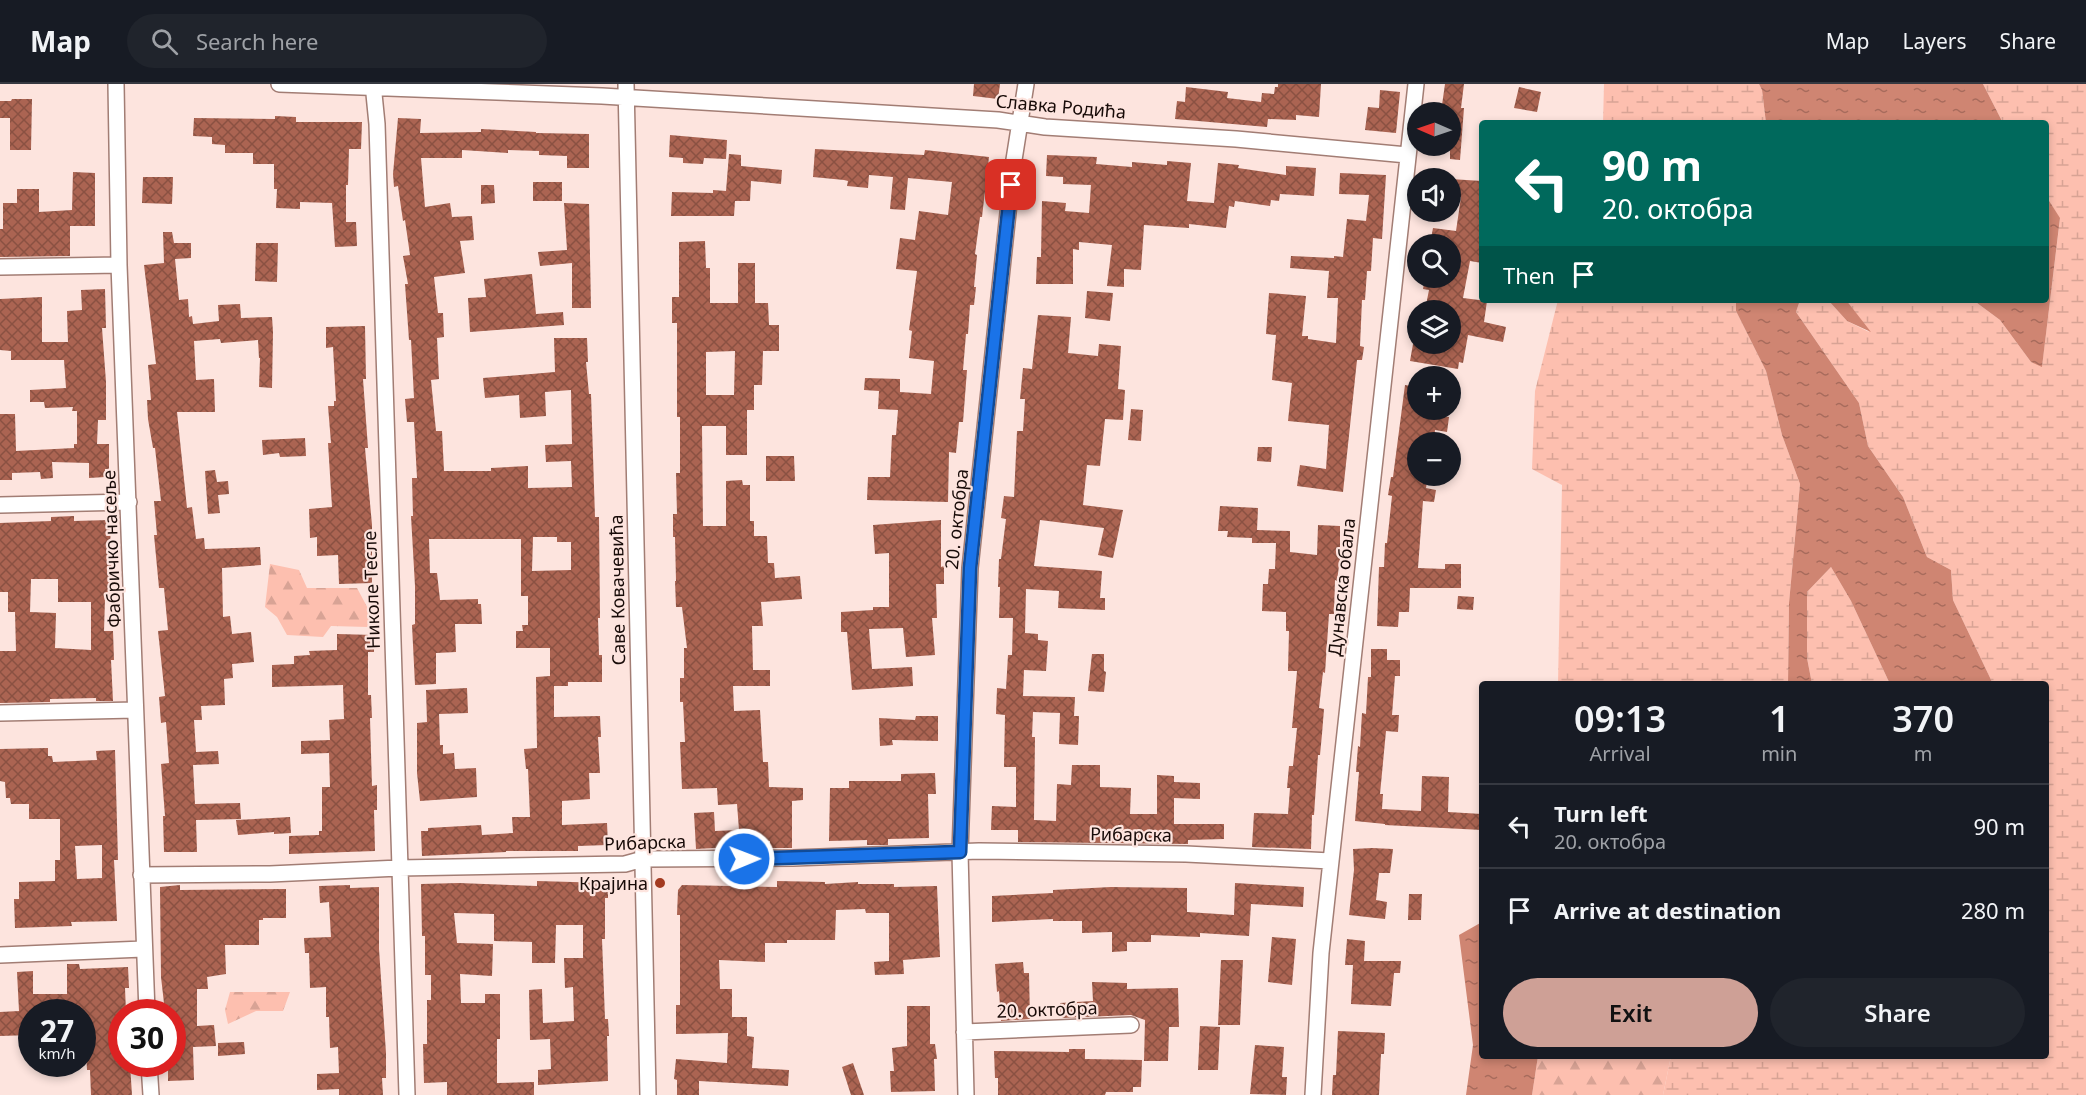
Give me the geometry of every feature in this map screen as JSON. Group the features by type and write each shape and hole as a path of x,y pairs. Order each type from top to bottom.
{"street":[{"name":"Фабричко насеље","path":"116,84 119,265 146,999"},
{"name":"Славка Родића","path":"279,84 627,91 998,120 1045,127 1236,139 1407,155"},
{"name":"20. октобра","path":"966,1095 960,852 970,568 1012,176 1026,84"},
{"name":"Дунавска обала","path":"1414,102 1416,84"},
{"name":"Николе Тесле","path":"373,86 406,1095"},
{"name":"Саве Ковачевића","path":"627,91 648,1095"},
{"name":"Дунавска обала","path":"1313,1095 1321,954 1407,155"},
{"path":"0,267 119,265"},
{"path":"0,505 129,502"},
{"path":"0,713 135,710"},
{"name":"Рибарска","path":"141,875 270,874 399,868 625,864 643,859 794,858 979,850 1186,854 1331,861"},
{"path":"0,955 143,949"},
{"name":"20. октобра","path":"964,1032 1131,1025"},
{"path":"150,1077 151,1095"}],"green space":[{"path":"1604,84 1759,84 1762,90 1766,120 1603,120"},
{"path":"1983,84 2086,84 2086,1095 1663,1095 1670,1059 2049,1059 2049,681 1992,681 1953,600 1951,570 1927,557 1903,497 1868,446 1859,403 1796,312 1799,303 1831,303 1847,321 1869,332 1848,303 1977,303 2000,320 2031,362 2042,366 2060,219 2049,201 2049,120 2001,120"},
{"path":"1557,303 1736,303 1736,311 1766,371 1782,435 1800,484 1789,603 1788,681 1558,681 1562,485 1532,469 1535,391"},
{"path":"270,564 299,570 307,588 357,588 372,616 368,627 331,626 323,637 287,635 277,617 265,607"},
{"path":"1831,567 1851,601 1889,681 1811,681 1807,658 1807,592"},
{"path":"230,992 290,992 283,1011 256,1011 228,1024 225,1010"},
{"path":"1538,1059 1670,1059 1663,1095 1532,1095"}],"water":[{"path":"1759,84 1983,84 2001,120 1766,120 1762,90"},
{"path":"2049,201 2060,218 2042,367 2031,362 2000,320 1977,303 2049,303"},
{"path":"1736,303 1799,303 1796,312 1859,403 1868,446 1903,497 1927,557 1951,570 1953,600 1992,681 1889,681 1851,601 1831,567 1807,592 1807,658 1811,681 1788,681 1789,603 1800,484 1782,435 1766,371 1736,311"},
{"path":"1831,303 1848,303 1871,332 1847,321"},
{"path":"1479,924 1479,1059 1538,1059 1532,1095 1466,1095 1473,1045 1459,935"}],"building":[{"path":"974,84 1000,84 998,99 973,96"},
{"path":"1278,84 1321,84 1319,117 1296,115 1296,120 1268,119 1267,127 1175,119 1177,101 1185,102 1186,87 1228,92 1227,98 1261,102 1262,93 1274,94"},
{"path":"1445,84 1464,84 1461,108 1461,102 1442,102"},
{"path":"1519,87 1541,92 1537,112 1514,108"},
{"path":"1380,90 1400,92 1396,133 1365,130 1368,107 1379,108"},
{"path":"12,99 32,99 31,150 10,150 10,118 0,118 0,101 11,101"},
{"path":"1461,108 1464,108 1461,147"},
{"path":"275,116 296,117 296,122 362,122 361,149 349,149 348,185 346,185 346,222 356,222 357,246 335,247 332,203 300,202 300,209 276,208 277,189 274,189 274,164 253,164 253,153 225,153 225,145 212,144 212,137 193,136 194,118 275,119"},
{"path":"398,118 421,119 420,133 481,132 481,129 589,134 589,168 567,168 567,156 539,155 539,151 508,150 508,153 462,150 462,158 421,158 425,207 450,203 452,217 472,216 474,240 460,241 465,273 434,277 438,313 443,313 444,337 437,338 439,379 431,380 436,431 442,431 444,471 491,471 491,468 528,466 528,488 572,487 571,461 546,462 545,445 572,444 571,390 545,392 546,416 520,418 519,395 485,398 483,378 555,372 554,338 587,338 588,362 586,362 589,394 591,394 595,517 599,517 600,618 598,618 602,682 568,682 568,686 554,686 554,717 600,716 601,737 598,737 600,773 589,773 590,799 562,801 562,825 607,823 608,845 578,846 578,851 506,851 422,856 421,831 428,831 428,828 481,825 482,835 513,833 512,817 530,817 528,769 526,769 524,749 537,748 536,677 550,676 550,648 516,648 516,631 523,631 522,625 528,625 528,596 521,596 521,539 429,539 430,573 437,573 440,600 478,599 478,604 481,604 482,624 455,624 456,652 436,653 436,684 415,685 412,625 415,624 415,586 411,516 413,516 412,478 417,478 414,422 407,422 405,399 414,398 405,284 408,284 403,256 410,255 398,186 394,187","holes":["533,537 557,537 557,542 571,542 571,570 532,571"]},
{"path":"670,135 727,140 726,159 704,158 703,164 683,163 683,158 669,157"},
{"path":"815,149 924,155 925,150 989,157 975,254 977,255 974,305 970,305 968,334 966,334 963,370 967,370 963,422 959,422 956,453 949,452 948,502 867,500 868,477 890,477 892,435 896,435 898,410 878,409 879,391 864,390 865,378 900,379 900,392 931,394 934,361 909,358 912,331 909,330 917,271 896,269 900,238 915,240 919,211 948,215 952,182 908,178 905,210 890,209 893,177 869,175 868,188 847,186 848,181 844,180 813,177"},
{"path":"729,154 741,155 741,166 782,170 781,184 751,181 750,201 735,201 734,216 671,216 672,192 726,191"},
{"path":"1047,155 1097,157 1096,164 1132,167 1132,162 1167,165 1167,161 1191,163 1187,201 1214,203 1218,163 1286,175 1286,166 1316,168 1314,196 1280,194 1279,201 1271,200 1270,206 1235,201 1234,207 1229,206 1226,228 1189,224 1189,228 1144,225 1141,270 1124,269 1124,287 1107,286 1112,245 1079,242 1079,250 1073,249 1073,284 1036,284 1037,257 1041,257 1042,201 1066,203 1065,211 1089,213 1091,185 1063,184 1063,177 1046,176"},
{"path":"1450,156 1460,156 1460,160 1450,159"},
{"path":"73,172 95,173 95,226 70,226 70,256 0,257 3,203 17,203 17,189 39,189 39,212 72,210"},
{"path":"1340,173 1386,175 1382,239 1373,238 1371,271 1367,271 1365,300 1362,300 1360,346 1364,347 1362,360 1357,360 1343,492 1297,486 1300,465 1326,469 1329,425 1288,421 1292,383 1272,380 1276,335 1266,334 1269,293 1306,296 1302,336 1336,343 1338,298 1327,298 1329,271 1290,268 1291,256 1343,257 1347,219 1366,221 1369,195 1339,194"},
{"path":"143,177 173,177 172,204 142,203"},
{"path":"1461,180 1479,181 1479,262 1470,261 1463,298 1487,303 1484,322 1506,327 1503,342 1468,335 1463,363 1459,362 1458,366 1440,366 1410,361 1411,354 1461,354 1461,300 1427,300 1429,290 1423,289 1461,288 1461,234 1432,234 1433,228 1456,231 1457,222 1461,222"},
{"path":"533,182 562,182 562,201 533,201"},
{"path":"481,185 494,185 495,203 481,204"},
{"path":"564,203 589,204 591,308 572,308 572,263 540,266 538,252 567,250"},
{"path":"163,232 172,232 174,243 191,243 191,258 175,259 179,300 188,299 189,317 192,316 193,324 219,321 218,305 240,304 241,318 272,317 273,332 272,388 259,387 258,340 221,343 220,339 194,341 196,380 214,379 215,412 177,412 187,508 192,507 196,539 204,538 205,549 260,547 261,565 222,568 223,617 230,616 232,634 251,632 254,662 232,664 233,678 224,679 225,705 201,706 202,720 194,720 196,752 218,751 219,764 193,765 195,804 240,803 241,819 196,820 197,852 164,852 163,816 165,816 161,764 169,763 166,722 161,723 159,697 165,696 158,631 168,630 164,588 159,588 154,535 157,535 154,501 161,501 147,400 151,400 148,365 156,364 144,265 164,263"},
{"path":"705,241 706,268 710,268 710,303 738,303 738,263 755,263 755,303 768,303 769,325 779,325 779,351 763,351 762,385 754,385 754,410 747,410 747,455 726,455 726,426 702,426 703,526 726,526 726,481 742,480 743,485 750,485 750,521 754,521 754,536 767,536 768,563 774,563 775,578 800,576 802,599 761,602 763,626 752,626 753,670 770,670 770,686 733,686 734,711 760,710 763,762 768,762 769,787 803,788 803,800 792,801 792,848 770,848 770,841 733,844 733,847 696,849 694,813 714,812 715,831 739,830 737,804 718,805 717,788 682,789 680,742 685,742 683,702 680,702 680,678 684,678 684,648 687,648 682,607 676,607 675,537 673,537 673,514 677,514 676,473 680,473 680,417 677,417 677,323 672,323 672,297 679,297 679,242","holes":["735,351 734,395 706,395 706,352"]},
{"path":"256,243 278,243 277,282 255,281"},
{"path":"532,274 536,314 563,312 564,325 470,332 468,298 486,297 484,279"},
{"path":"105,289 106,328 102,328 106,420 98,420 97,444 109,444 109,469 105,469 105,477 89,478 89,463 52,462 53,478 41,479 40,472 12,473 12,480 0,480 0,414 15,414 16,451 74,448 74,444 77,444 77,411 72,411 73,407 45,408 44,402 30,402 30,390 66,388 64,360 11,360 11,351 0,350 0,299 42,297 42,342 68,342 67,311 82,310 81,290"},
{"path":"1087,291 1113,293 1110,321 1085,318"},
{"path":"1038,315 1071,317 1068,353 1098,356 1099,344 1121,346 1118,389 1125,390 1123,420 1105,419 1100,466 1087,465 1083,505 1123,510 1113,558 1098,555 1104,528 1040,520 1034,566 1102,571 1100,598 1105,598 1105,610 1058,608 1059,591 1026,589 1025,633 1038,634 1038,640 1048,641 1046,671 1024,670 1023,696 1075,697 1074,716 1079,716 1078,745 1059,744 1060,713 1033,712 1034,820 1056,821 1057,784 1071,785 1072,765 1100,765 1100,787 1131,788 1130,814 1157,814 1157,775 1174,776 1174,782 1200,783 1200,799 1174,798 1174,824 1224,824 1224,839 1188,840 1188,844 1018,842 1018,830 991,830 992,806 1016,807 1016,767 1004,767 1005,715 996,714 997,688 1006,689 1008,655 1012,655 1013,618 999,618 999,559 1001,559 1006,519 1001,518 1004,496 1014,497 1017,431 1023,431 1025,399 1020,399 1023,368 1032,369"},
{"path":"365,326 366,379 363,379 368,448 365,448 372,525 372,583 339,584 338,555 317,556 317,537 310,538 309,509 332,507 328,406 334,406 334,401 336,401 333,347 326,348 326,327"},
{"path":"1405,385 1407,385 1407,420 1449,420 1447,432 1435,430 1435,432 1407,432 1407,486 1426,486 1426,488 1436,490 1434,502 1423,501 1418,568 1445,569 1445,564 1461,564 1461,588 1410,588 1409,612 1399,612 1398,627 1377,626 1379,567 1384,567 1392,496 1388,495 1391,477 1393,477"},
{"path":"1131,409 1143,410 1141,441 1128,440"},
{"path":"305,438 306,456 280,457 279,453 263,455 262,440"},
{"path":"1258,447 1272,447 1271,462 1257,461"},
{"path":"766,456 794,456 795,481 766,481"},
{"path":"215,470 217,482 228,481 229,494 218,495 220,513 208,514 205,471"},
{"path":"1220,506 1258,508 1257,530 1290,531 1290,552 1317,555 1318,525 1340,526 1340,558 1337,581 1335,580 1334,614 1329,614 1325,673 1323,672 1319,708 1324,709 1314,815 1312,815 1311,849 1252,847 1254,813 1288,814 1289,766 1293,766 1297,728 1292,728 1297,671 1288,671 1289,631 1286,631 1286,612 1262,611 1263,584 1268,584 1269,569 1275,569 1276,543 1252,543 1252,538 1227,537 1228,531 1218,531"},
{"path":"74,516 74,521 110,520 112,600 105,599 104,631 113,631 114,660 111,660 113,701 96,701 96,698 0,703 0,651 16,651 15,612 8,612 8,592 0,592 0,523 51,521 51,517","holes":["31,579 58,579 58,602 91,602 91,650 55,648 56,613 30,612"]},
{"path":"941,520 941,567 944,566 944,584 936,584 937,618 932,618 935,655 906,657 903,628 869,629 872,669 912,667 913,686 852,690 847,632 841,632 841,612 889,607 889,553 875,554 873,525"},
{"path":"1458,596 1474,597 1473,610 1457,609"},
{"path":"337,634 374,635 374,652 368,652 368,695 371,695 372,786 377,785 377,810 374,810 375,851 289,854 289,836 319,835 319,831 322,831 322,787 330,787 329,753 301,754 301,741 330,740 329,720 344,719 343,685 272,687 272,665 294,664 294,656 310,655 309,651 337,650"},
{"path":"1371,649 1387,649 1387,660 1400,660 1400,676 1395,676 1392,715 1399,715 1398,732 1386,731 1380,794 1383,794 1382,809 1421,811 1422,776 1449,777 1448,812 1479,814 1479,830 1385,825 1355,821 1359,772 1356,772 1358,746 1360,747 1362,713 1366,714 1368,677 1371,677"},
{"path":"1092,654 1104,654 1104,671 1106,672 1104,692 1088,691"},
{"path":"467,688 468,713 439,714 440,745 443,745 443,754 454,753 455,769 476,768 477,797 420,801 417,773 417,723 427,722 426,690"},
{"path":"916,716 938,716 938,741 892,740 893,745 880,746 879,718 915,720"},
{"path":"48,748 48,756 52,756 53,762 97,760 96,751 115,750 118,860 114,860 117,921 71,922 72,926 15,928 14,899 19,899 19,882 55,881 55,860 60,860 60,819 29,819 29,804 11,804 10,798 6,798 5,782 0,781 0,749","holes":["102,845 102,878 77,879 75,846"]},
{"path":"935,773 936,794 928,794 929,838 888,839 888,845 867,845 867,840 829,841 830,788 849,788 849,781 901,781 901,774"},
{"path":"290,817 291,833 238,835 236,820"},
{"path":"1353,849 1393,849 1390,873 1379,873 1376,900 1387,902 1385,919 1349,915 1354,870"},
{"path":"537,881 608,883 608,898 605,898 605,939 602,939 605,1019 608,1019 609,1036 607,1036 608,1081 538,1085 538,1070 551,1069 550,1039 530,1040 529,990 542,989 543,1023 574,1021 573,987 565,988 564,958 583,958 583,925 556,925 555,963 532,963 532,942 494,941 494,914 454,913 457,943 493,944 492,976 460,974 461,1003 485,1003 485,994 500,994 497,1083 534,1082 534,1095 447,1095 447,1082 424,1083 423,1044 427,1044 427,1000 431,1000 431,975 425,975 421,884 537,886"},
{"path":"777,881 825,882 825,884 858,882 858,884 894,884 894,887 937,886 940,957 903,960 904,974 875,975 874,962 889,961 889,913 866,913 865,909 836,910 835,940 787,940 787,943 765,943 765,962 719,960 720,989 732,989 732,1017 747,1017 747,1036 754,1037 752,1068 789,1070 788,1086 699,1081 699,1095 677,1095 677,1080 674,1079 676,1059 727,1063 728,1033 676,1034 676,1005 680,1005 678,890 682,885 777,887"},
{"path":"1235,883 1304,887 1303,907 1251,904 1249,936 1200,933 1200,937 1151,935 1151,942 1127,942 1127,951 1112,952 1112,932 1082,933 1082,921 1053,921 1053,919 992,922 992,896 1111,887 1187,888 1187,912 1234,915"},
{"path":"180,885 180,890 286,889 286,918 259,920 259,945 225,945 226,974 207,977 208,989 197,989 197,1026 214,1025 216,1046 193,1047 194,1080 168,1081 168,1077 186,1077 186,999 164,999 161,977 160,887"},
{"path":"350,885 350,888 379,887 379,949 386,1053 386,1078 382,1078 383,1095 339,1095 339,1089 317,1090 317,1074 339,1073 338,1047 330,1048 329,1017 326,1017 326,987 310,988 309,953 305,953 304,938 331,937 329,902 320,903 319,886"},
{"path":"1409,894 1422,894 1421,920 1408,920"},
{"path":"1272,937 1296,939 1292,985 1268,982"},
{"path":"1347,939 1365,941 1364,961 1401,961 1400,973 1394,973 1391,1006 1351,1004 1353,965 1345,965"},
{"path":"1221,960 1243,960 1240,1025 1218,1025"},
{"path":"1023,962 1024,973 1029,973 1030,1019 1001,1021 995,964"},
{"path":"67,964 79,964 80,969 128,967 129,988 125,988 125,999 108,999 108,1077 131,1077 132,1095 91,1095 90,1077 96,1077 96,999 18,999 17,972 33,971 33,994 67,994"},
{"path":"1092,982 1127,983 1127,989 1178,988 1179,1027 1169,1027 1168,1061 1144,1061 1145,1020 1131,1015 1061,1018 1060,1003 1093,1001"},
{"path":"907,1006 930,1006 930,1044 935,1044 937,1059 934,1059 935,1091 891,1092 890,1071 894,1071 892,1048 907,1046"},
{"path":"18,1011 18,1035 0,1036 0,1012"},
{"path":"1200,1026 1220,1027 1218,1070 1198,1070"},
{"path":"1338,1031 1385,1033 1384,1054 1381,1054 1379,1095 1332,1095 1333,1075 1336,1075"},
{"path":"244,1042 245,1054 218,1056 218,1043"},
{"path":"1255,1045 1284,1047 1282,1077 1287,1077 1286,1095 1250,1094"},
{"path":"1069,1049 1085,1049 1085,1059 1142,1060 1141,1087 1133,1087 1133,1092 1106,1092 1105,1095 998,1095 994,1051 1069,1052"},
{"path":"853,1063 864,1095 851,1095 842,1067"}],"place":[{"name":"Крајина","path":"660,883"}],"route":[{"path":"744,859 960,852 970,568 1011,185"}]}
